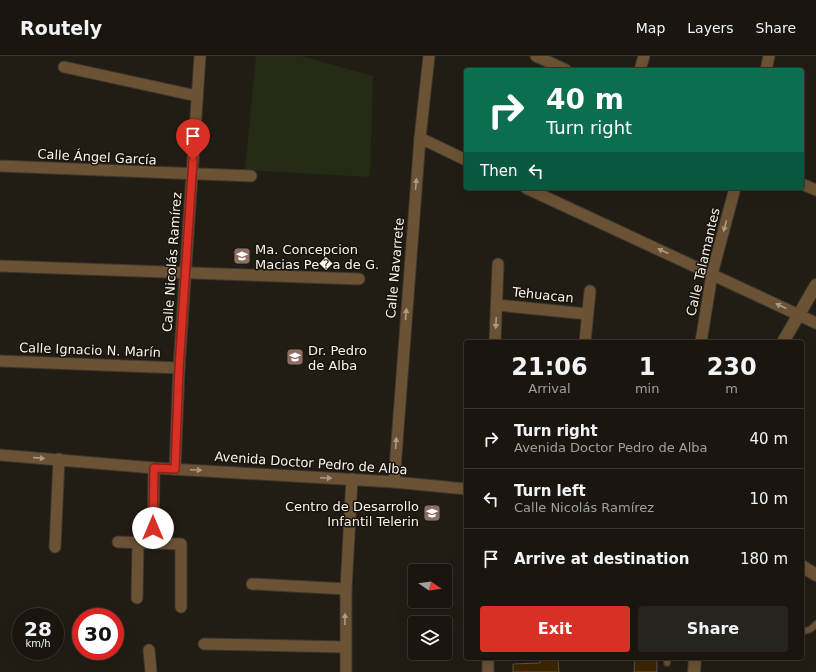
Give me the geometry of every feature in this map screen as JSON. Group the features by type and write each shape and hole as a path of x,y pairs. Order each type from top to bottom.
{"street":[{"name":"Calle Nicolás Ramírez","path":"175,469 179,368 200,56"},
{"name":"Calle Navarrete","path":"394,482 420,138 429,56"},
{"path":"536,56 562,68"},
{"path":"641,68 644,56"},
{"path":"766,68 769,56"},
{"path":"64,67 197,96"},
{"path":"420,138 464,159"},
{"name":"Calle Ángel García","path":"0,166 192,175 252,176"},
{"path":"804,185 816,190"},
{"path":"530,190 816,323"},
{"name":"Calle Talamantes","path":"700,340 712,274 734,190"},
{"path":"495,340 498,264"},
{"path":"0,266 359,279"},
{"path":"784,340 816,285"},
{"path":"585,340 590,291"},
{"name":"Tehuacan","path":"497,305 587,314"},
{"name":"Calle Ignacio N. Marín","path":"0,361 179,368"},
{"name":"Avenida Doctor Pedro de Alba","path":"0,456 59,459 154,468 352,479 464,489"},
{"path":"55,547 59,459"},
{"path":"153,543 154,468"},
{"path":"346,672 346,589 352,479"},
{"path":"118,542 179,543 182,546 181,607"},
{"path":"136,598 138,543"},
{"path":"804,567 816,575"},
{"path":"252,584 346,589"},
{"path":"204,644 345,647"},
{"path":"149,650 151,672"},
{"path":"488,660 488,672"},
{"path":"694,660 694,672"}],"lane":[{"path":"804,631 812,629 816,624"}],"green space":[{"path":"256,56 301,56 373,76 370,177 245,170"}],"building":[{"path":"540,660 558,660 559,672 513,672 513,664 540,663"},
{"path":"635,660 657,660 657,672 634,672"}],"place":[{"name":"Ma. Concepcion Macias Pe�a de G.","path":"242,256"},
{"name":"Dr. Pedro de Alba","path":"295,357"},
{"name":"Centro de Desarrollo Infantil Telerin","path":"432,513"}],"route":[{"path":"153,528 154,468 175,469 179,368 193,160"}]}
